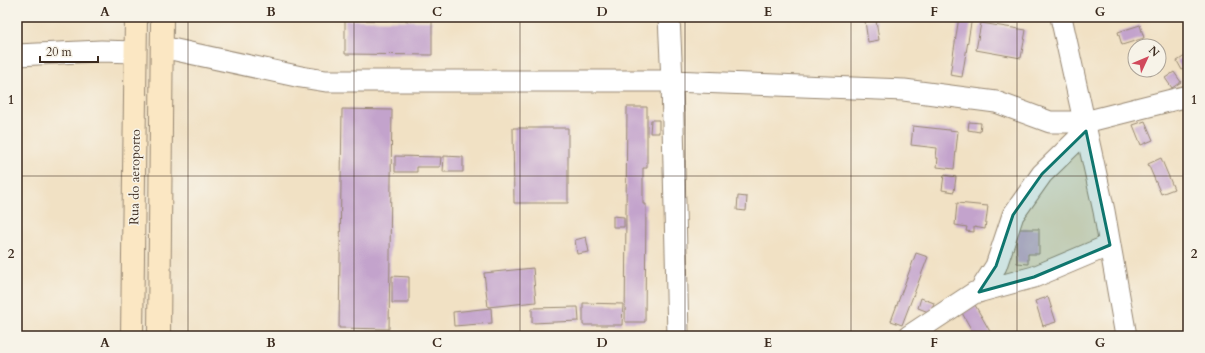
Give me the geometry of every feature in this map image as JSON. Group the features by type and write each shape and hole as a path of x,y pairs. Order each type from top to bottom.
{"main road":[{"name":"Rua do aeroporto","path":"132,336 136,17"},
{"name":"Rua do aeroporto","path":"159,336 162,17"}],"street":[{"path":"669,17 678,336"},
{"path":"1061,17 1104,211 1126,336"},
{"path":"162,47 326,82 672,81 904,90 996,102 1050,122 1086,127 1188,96"},
{"path":"17,55 101,50 135,52"},
{"path":"979,292 996,266 1013,215 1042,174 1086,127"},
{"path":"909,336 974,293 1034,277 1110,245"}],"highlighted area":[{"path":"1086,131 1110,245 1034,277 979,292 996,266 1013,215 1042,174"}],"building":[{"path":"959,17 972,17 962,77 950,75"},
{"path":"345,20 432,21 432,55 345,54"},
{"path":"876,20 879,40 868,42 865,21"},
{"path":"981,23 1026,30 1021,58 976,50"},
{"path":"1140,25 1144,38 1127,38 1127,43 1122,45 1118,32"},
{"path":"1185,56 1188,66 1182,70 1177,61"},
{"path":"1174,72 1181,82 1172,88 1165,78"},
{"path":"627,107 647,107 647,168 643,168 643,204 646,204 645,322 625,322"},
{"path":"342,109 392,110 389,329 339,328"},
{"path":"651,120 659,120 659,133 650,133"},
{"path":"1145,121 1153,140 1141,145 1133,125"},
{"path":"969,122 981,123 980,132 968,130"},
{"path":"913,126 958,131 954,169 937,167 937,148 911,145"},
{"path":"513,128 568,128 568,203 514,203"},
{"path":"395,156 441,157 440,167 417,167 417,172 395,172"},
{"path":"444,156 463,157 463,172 443,172"},
{"path":"1161,158 1174,189 1161,194 1148,164"},
{"path":"944,175 956,177 954,192 942,190"},
{"path":"738,196 747,197 746,211 737,210"},
{"path":"957,203 988,206 985,229 974,227 974,232 966,231 967,227 955,225"},
{"path":"613,216 624,217 624,227 613,227"},
{"path":"1016,229 1039,229 1039,254 1028,254 1028,264 1017,263"},
{"path":"586,237 589,252 577,254 575,240"},
{"path":"916,253 928,257 902,325 891,321"},
{"path":"533,268 536,302 488,307 484,273"},
{"path":"392,276 409,277 409,303 392,303"},
{"path":"1048,297 1056,322 1043,326 1035,301"},
{"path":"921,298 934,303 931,313 918,308"},
{"path":"583,303 623,304 622,325 583,325"},
{"path":"975,305 992,335 975,336 962,313"},
{"path":"578,307 579,321 532,323 532,308"},
{"path":"491,308 492,323 454,326 453,312"}]}
